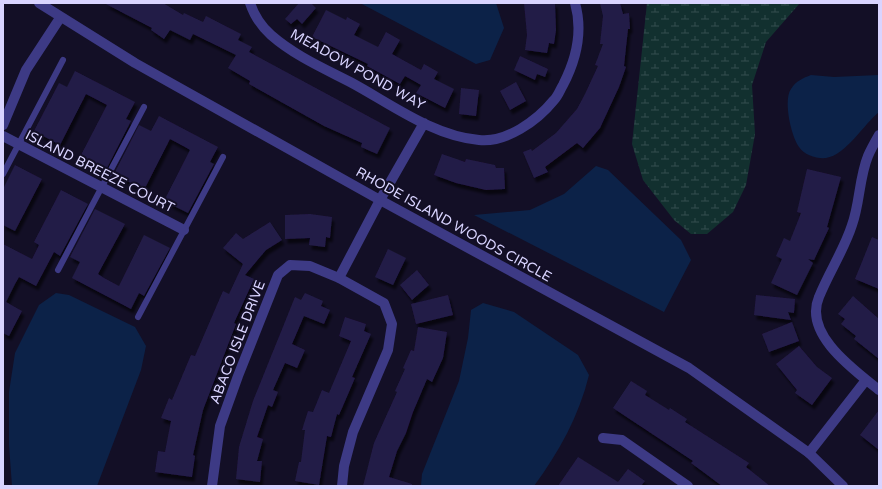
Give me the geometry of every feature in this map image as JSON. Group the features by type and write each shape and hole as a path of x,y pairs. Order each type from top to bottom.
{"street":[{"name":"RHODE ISLAND WOODS CIRCLE","path":"39,3 60,18 134,63 380,200 690,368 809,453 843,486"},
{"name":"MEADOW POND WAY","path":"250,3 254,14 270,34 293,52 424,123 454,135 480,140 504,136 530,123 555,100 570,72 579,39 575,3"},
{"path":"3,125 26,70 60,18"},
{"name":"MEADOW POND WAY","path":"380,200 424,123"},
{"path":"879,135 868,157 853,224 839,259 818,298 816,316 820,330 828,345 879,390"},
{"name":"ISLAND BREEZE COURT","path":"3,136 184,230"},
{"path":"339,278 380,200"},
{"name":"ABACO ISLE DRIVE","path":"212,486 220,426 278,275 290,265 310,266 339,278 384,303 392,324 388,350 353,432 344,466 342,486"},
{"path":"809,453 866,380"},
{"path":"603,438 622,440 688,486"}],"lane":[{"path":"3,174 63,60"},
{"path":"58,270 144,107"},
{"path":"138,317 223,157"}],"green space":[{"path":"647,3 800,3 766,42 752,85 755,134 746,185 733,212 707,234 691,234 674,220 643,180 632,144"}],"water":[{"path":"360,3 496,3 504,28 490,60 476,64"},
{"path":"811,75 834,77 879,75 879,112 848,145 833,156 826,158 811,156 801,150 793,135 789,118 788,101 791,89 797,82"},
{"path":"596,166 608,170 681,240 691,260 664,312 474,215 530,210 564,194"},
{"path":"56,293 69,295 135,327 146,346 141,370 97,486 12,486 9,445 9,392 15,353 39,305"},
{"path":"483,303 514,312 578,355 589,375 580,405 560,447 534,486 421,486 422,474 459,381 468,338 471,310"}],"building":[{"path":"104,3 163,3 183,15 184,13 203,22 206,16 241,34 238,40 252,47 249,52 390,128 377,154 361,147 362,143 324,126 249,84 250,81 228,68 236,55 193,34 190,40 170,30 164,39 151,30 152,28"},
{"path":"299,3 311,3 316,8 302,24 297,19 291,24 285,19"},
{"path":"524,3 555,3 556,30 554,44 549,43 547,53 525,50 527,35"},
{"path":"600,3 620,3 623,14 629,13 630,29 628,29 624,66 626,67 619,87 600,128 583,148 577,143 545,167 548,172 534,178 523,152 531,149 532,151 556,133 577,109 598,66 595,65 603,44 600,44 603,16"},
{"path":"326,10 346,20 347,17 360,24 354,35 378,47 386,32 400,40 392,54 421,70 424,64 438,72 434,79 454,89 445,108 416,93 421,85 405,76 400,84 367,66 368,64 312,37"},
{"path":"520,56 548,69 545,77 537,74 535,80 514,70"},
{"path":"75,71 135,102 126,119 131,121 106,170 80,157 107,105 86,94 60,145 34,131 59,83 67,87"},
{"path":"516,82 526,101 510,110 500,91"},
{"path":"461,88 479,90 476,116 459,114"},
{"path":"159,116 218,147 210,162 214,164 188,213 164,201 190,150 170,139 144,190 114,174 139,125 151,131"},
{"path":"442,154 465,162 466,159 495,165 496,168 504,168 505,189 486,190 456,183 434,175"},
{"path":"15,165 42,179 15,231 3,225 3,189"},
{"path":"807,169 841,177 827,227 829,228 814,260 808,259 813,263 797,295 771,283 782,259 776,256 784,238 790,241 801,213 797,212"},
{"path":"61,190 88,204 60,256 54,252 36,286 19,277 6,302 22,311 9,336 3,333 3,244 32,259 39,245 34,242"},
{"path":"95,209 125,224 98,274 119,286 144,235 170,248 144,296 139,293 131,309 72,278 80,262 70,257"},
{"path":"310,214 332,217 330,238 326,237 325,247 309,245 310,238 285,239 285,215"},
{"path":"270,222 282,240 266,250 245,275 254,279 234,323 236,324 203,410 193,455 195,456 192,477 155,472 158,451 165,452 171,421 161,418 169,398 172,400 191,355 195,356 223,291 229,294 243,264 223,248 236,233 243,239"},
{"path":"872,237 879,240 879,289 855,279"},
{"path":"388,249 406,258 393,285 375,277"},
{"path":"417,270 429,285 412,300 400,285"},
{"path":"305,293 323,301 321,306 330,310 324,324 304,316 292,344 305,350 297,368 285,363 273,390 278,392 272,407 268,405 257,437 263,439 257,461 262,461 260,482 236,479 239,447 253,401 295,297 301,300"},
{"path":"448,295 453,315 416,324 411,304"},
{"path":"756,295 795,299 794,313 788,312 791,320 754,315"},
{"path":"853,296 879,319 879,359 854,339 856,336 841,324 845,319 838,314"},
{"path":"345,317 366,324 364,331 371,334 352,377 355,378 339,415 337,414 331,437 327,436 319,485 295,481 299,462 301,462 305,430 302,430 308,411 313,412 322,390 329,393 351,341 339,336"},
{"path":"792,322 799,341 769,352 762,334"},
{"path":"418,327 447,332 443,358 432,382 427,379 406,433 397,451 389,477 412,484 412,486 363,486 374,443 397,392 395,391 405,369 403,368 411,350 414,351"},
{"path":"799,346 817,367 832,378 812,405 795,393 797,390 776,364"},
{"path":"631,381 647,391 645,395 687,419 685,422 749,463 746,467 770,486 722,486 691,463 693,461 613,408"},
{"path":"879,410 879,450 860,435"},
{"path":"578,457 618,482 628,469 645,481 641,486 558,486"}]}
